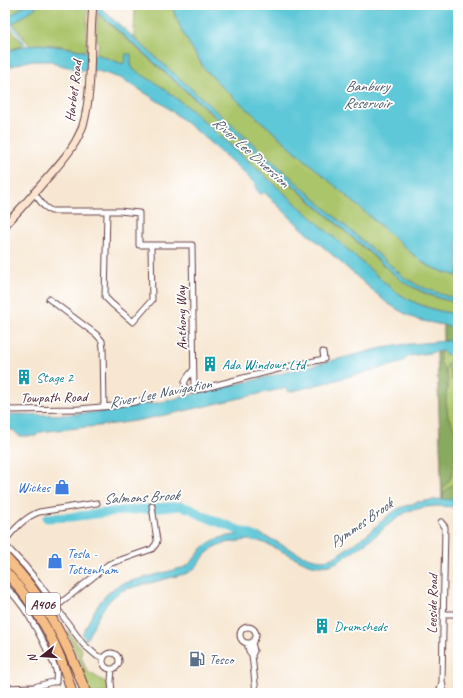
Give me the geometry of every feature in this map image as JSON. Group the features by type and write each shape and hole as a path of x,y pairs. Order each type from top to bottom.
{"highway":[{"name":"A406","path":"5,557 27,581 54,620 86,693"},
{"name":"A406","path":"5,571 34,606 51,636 65,669 72,693"},
{"name":"A406","path":"71,658 80,693"}],"street":[{"name":"Harbet Road","path":"5,225 68,153 78,137 84,120 88,99 93,9"},
{"path":"34,193 44,206 51,211 139,212 139,245 151,245 152,300 133,322 105,297 107,212"},
{"name":"Anthony Way","path":"151,245 192,245 194,391"},
{"path":"49,299 97,335 102,341 104,407"},
{"path":"193,370 184,382 185,390 188,391 194,391 282,368 324,359 323,352"},
{"name":"Towpath Road","path":"5,410 79,409 104,407 150,399"},
{"path":"5,541 15,528 34,513 97,503"},
{"path":"56,607 109,564 154,547 157,541 153,508"},
{"name":"Leeside Road","path":"443,525 443,692"},
{"path":"5,545 26,566 87,648 97,656 104,658"},
{"path":"5,586 23,608 40,634 56,669 56,682 34,687 5,688"},
{"path":"444,614 458,614"},
{"path":"249,642 249,651 252,655 256,693"},
{"path":"104,658 111,653 117,656 119,663 112,669"},
{"path":"104,658 104,665 112,669"},
{"path":"112,669 112,693"}],"green space":[{"path":"5,5 25,5 5,20"},
{"path":"39,5 88,5 86,52 73,48 44,44 30,45 25,40 13,23"},
{"path":"135,5 172,5 184,35 204,68 220,85 415,256 429,266 458,276 458,298 445,296 419,286 405,278 134,38"},
{"path":"97,13 384,266 421,292 458,302 458,314 442,312 427,307 396,292 191,110 162,87 134,70 132,68 131,61 125,61 121,64 96,54 99,43 96,41"},
{"path":"9,26 23,45 5,52 5,29"},
{"path":"443,325 458,328 458,340 443,341"},
{"path":"440,351 440,362 445,369 448,379 446,400 448,416 455,430 457,443 453,471 451,478 443,488 442,499 437,352"},
{"path":"442,351 444,353 458,352 458,500 442,499 437,352"},
{"path":"450,362 451,364 454,364 455,362 458,363 458,381 452,380 446,365"},
{"path":"453,485 458,485 458,500 443,499 445,490"},
{"path":"68,631 82,650 81,655 88,672 107,683 108,693 89,693 81,664 67,632"}],"water":[{"path":"25,5 39,5 5,29 5,20"},
{"path":"89,5 97,5 405,278 419,286 446,296 458,298 458,302 429,294 402,281"},
{"name":"Banbury Reservoir","path":"172,5 458,5 458,276 429,266 415,256 220,85 204,68 184,35"},
{"path":"37,44 71,48 102,56 123,64 126,54 131,54 131,65 134,70 162,87 191,110 390,287 396,292 419,304 442,312 458,314 458,328 418,320 387,303 296,223 264,192 261,195 256,189 256,185 238,167 199,133 164,105 123,79 98,71 81,70 60,65 51,61 28,61 5,68 5,52"},
{"path":"458,340 458,352 447,355 442,351 409,356 401,363 289,392 286,388 177,413 140,420 40,432 36,436 19,436 13,430 5,429 5,414 63,415 107,411 151,403 153,404 378,349 400,345"},
{"path":"442,499 458,500 458,507 436,506 408,511 370,540 341,560 330,565 318,566 308,564 256,540 225,543 216,546 206,554 196,567 188,573 123,590 116,594 97,618 86,640 82,634 102,599 114,588 121,584 185,567 204,547 217,539 256,533 302,555 310,558 325,560 333,558 366,535 389,515 400,508 417,502"}],"waterway":[{"path":"11,23 26,46"},
{"name":"Salmons Brook","path":"47,518 181,506 256,537"}],"place":[{"name":"Ada Windows Ltd","path":"210,364"},
{"name":"Stage 2","path":"24,377"},
{"name":"Wickes","path":"62,487"},
{"name":"Tesla - Tottenham","path":"55,561"},
{"name":"Drumsheds","path":"322,626"},
{"name":"Tesco","path":"197,659"}],"water label":[{"name":"River Lee Diversion","path":"251,152"},
{"name":"River Lee Navigation","path":"160,393"},
{"name":"Pymmes Brook","path":"361,523"}]}
